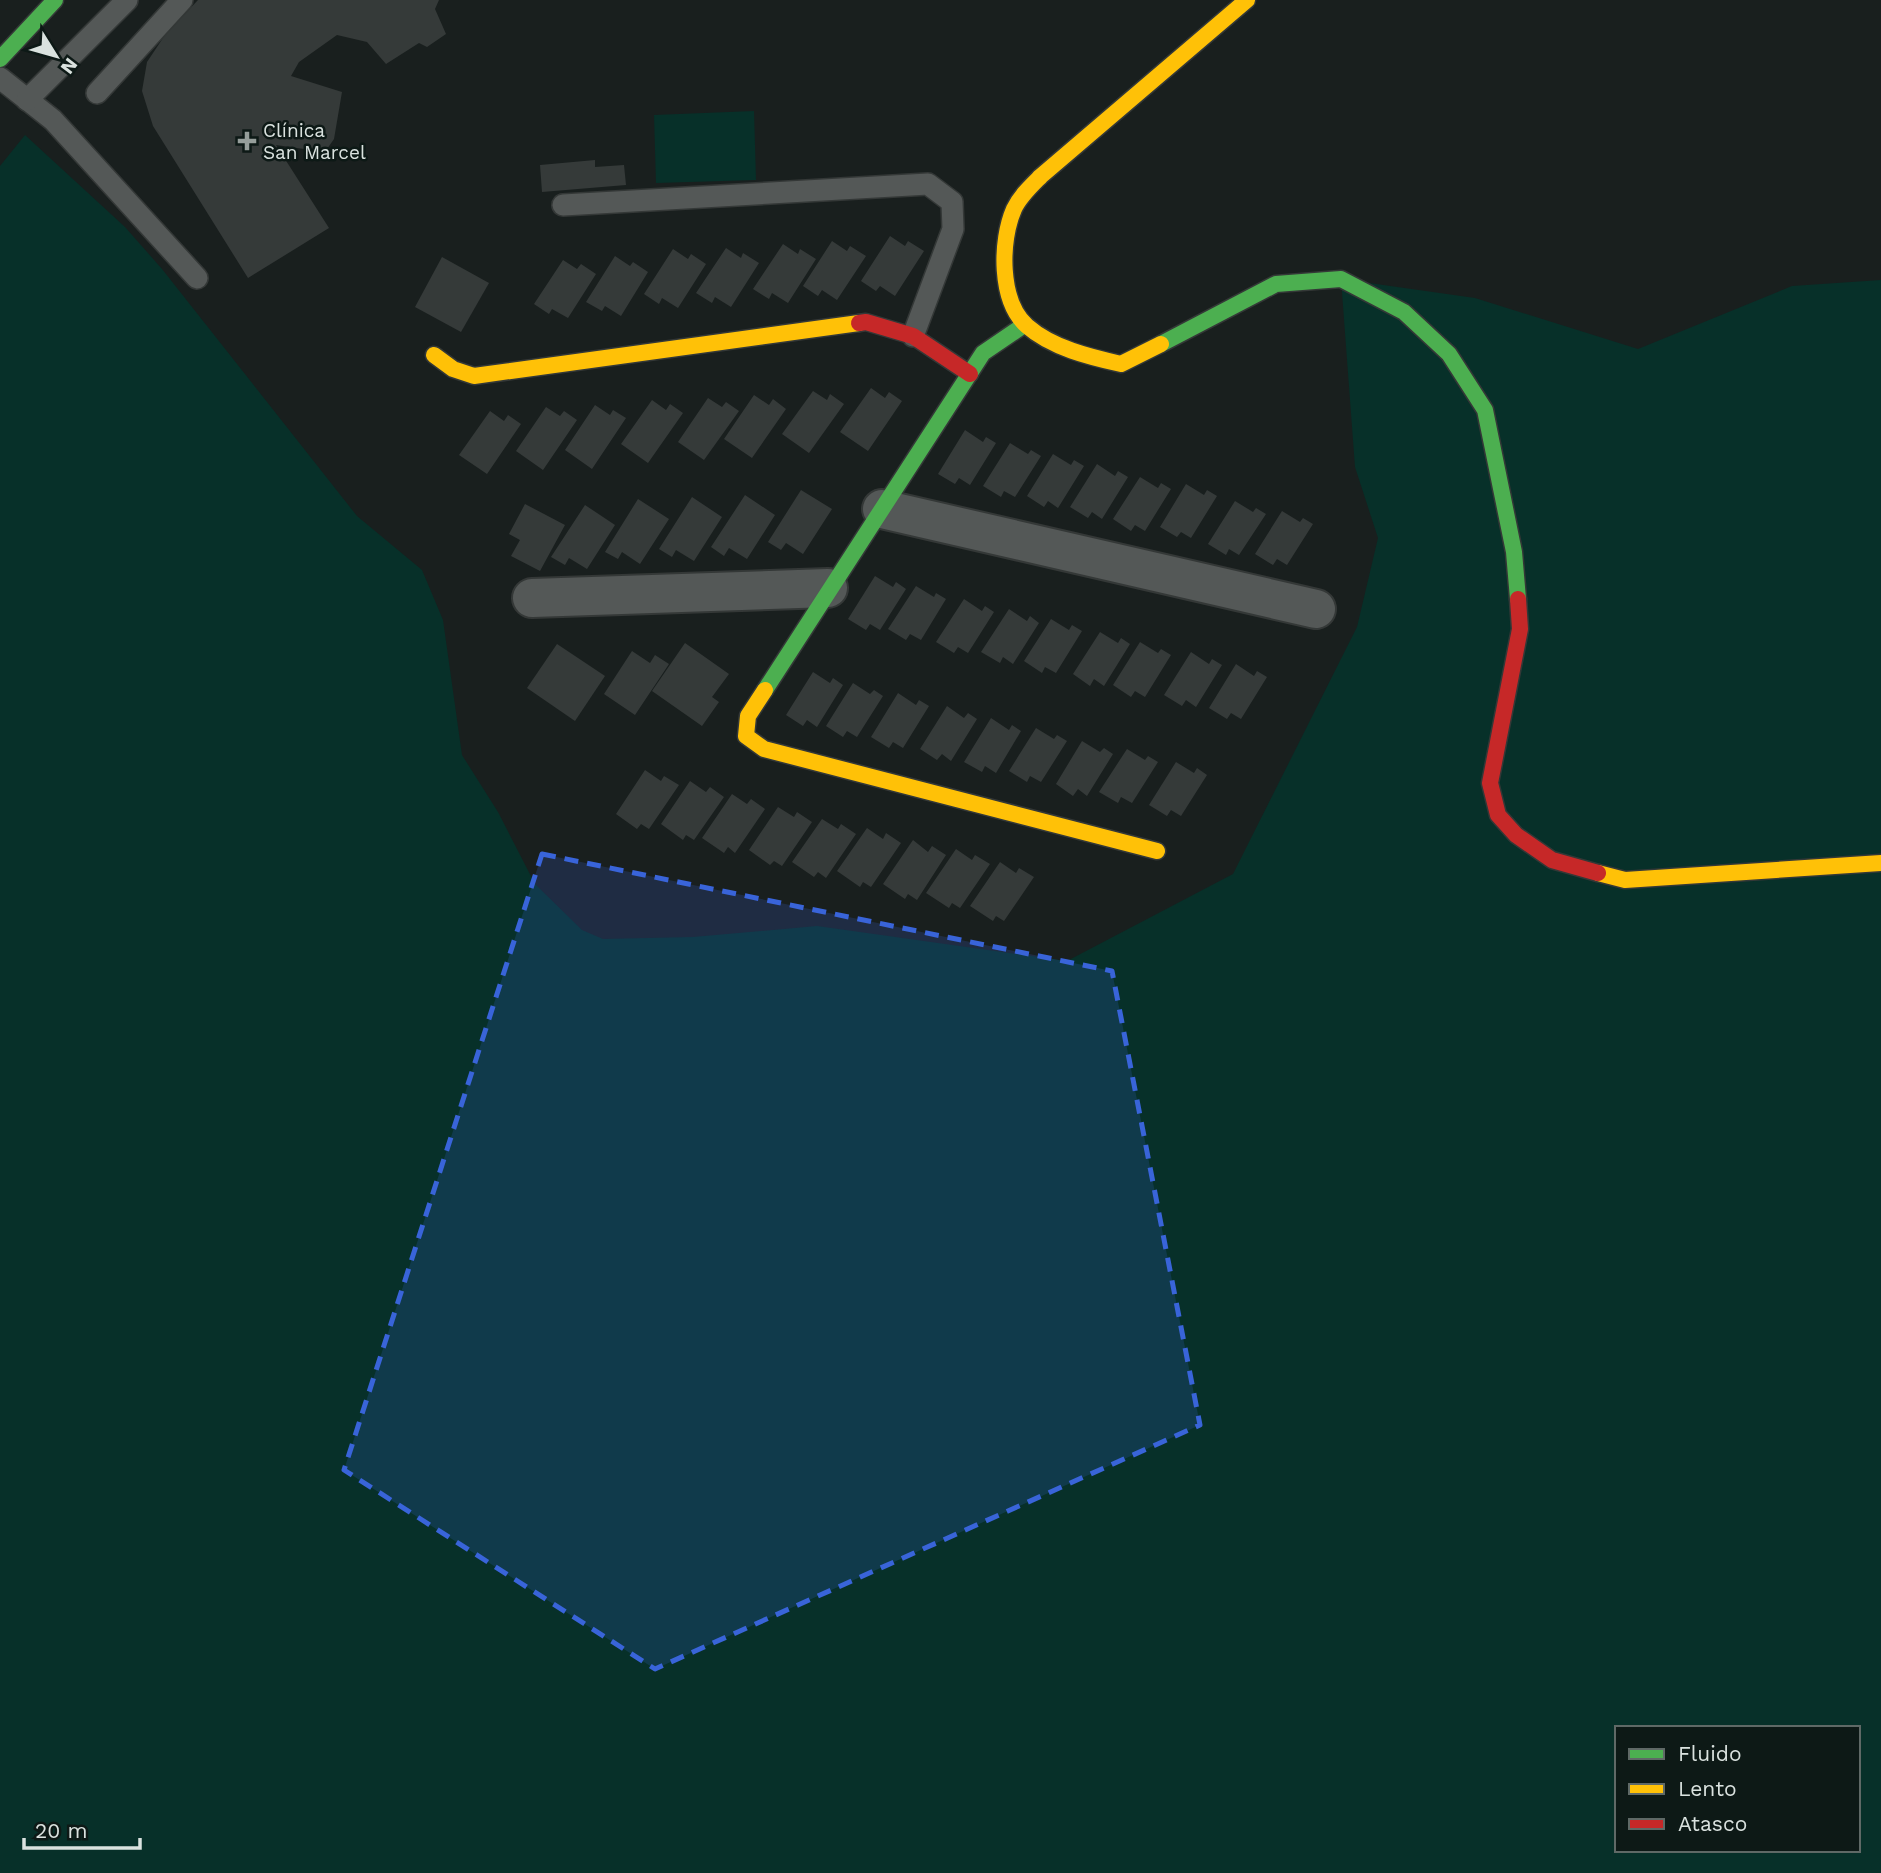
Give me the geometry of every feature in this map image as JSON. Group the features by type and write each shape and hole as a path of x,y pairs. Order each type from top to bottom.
{"street":[{"path":"0,59 55,0"},
{"path":"1247,0 1041,176 1014,209 1007,250 1006,286 1024,325 1095,358 1121,364 1276,284 1341,279 1404,312 1449,354 1485,410 1514,552 1520,629 1490,783 1498,815 1516,835 1552,860 1625,880 1881,863"},
{"path":"434,355 453,369 474,376 866,322 913,335 970,374"},
{"path":"1024,325 984,354 970,374 828,588 748,716 746,736 764,749 1157,851"},
{"path":"882,509 1316,609"},
{"path":"531,598 828,588"}],"lane":[{"path":"27,100 127,0"},
{"path":"97,93 182,0"},
{"path":"0,78 53,120 197,278"},
{"path":"564,205 928,184 952,202 953,229 913,335"}],"highlighted area":[{"path":"542,854 1112,971 1200,1425 655,1669 344,1470"}],"green space":[{"path":"754,111 756,180 656,183 654,115"},
{"path":"25,135 125,227 162,269 357,516 422,570 443,620 462,755 498,812 535,884 582,930 603,939 693,937 817,926 1067,961 1233,874 1357,627 1378,538 1355,467 1341,279 1475,298 1638,349 1792,286 1881,280 1881,1873 0,1873 0,166"}],"building":[{"name":"Clínica San Marcel","path":"198,0 439,0 435,9 446,34 427,47 419,43 386,64 367,42 337,35 299,62 291,76 342,92 334,139 327,149 318,151 276,145 329,228 248,278 153,126 142,91 147,62 165,35"},
{"path":"595,160 595,167 624,165 626,185 542,192 540,165"},
{"path":"890,236 905,246 908,241 924,251 895,296 880,286 876,291 861,281"},
{"path":"832,241 847,251 850,246 866,256 837,300 822,290 818,296 803,286"},
{"path":"783,244 798,254 800,249 816,259 788,303 772,293 769,299 753,289"},
{"path":"726,248 741,258 743,253 759,263 731,307 715,297 712,303 696,293"},
{"path":"673,249 688,259 691,254 706,264 678,308 662,298 659,304 644,294"},
{"path":"615,256 630,266 633,262 648,272 621,316 605,306 602,311 586,302"},
{"path":"442,257 489,283 461,332 415,307"},
{"path":"563,260 577,269 581,264 596,274 568,318 552,309 549,314 534,304"},
{"path":"871,388 885,398 889,392 902,401 868,451 840,432"},
{"path":"813,391 827,400 830,394 844,404 809,453 782,434"},
{"path":"754,395 769,405 773,399 786,409 752,458 724,439"},
{"path":"708,398 722,407 726,402 739,411 704,460 678,442"},
{"path":"652,400 666,410 670,404 683,413 648,463 621,444"},
{"path":"595,405 610,415 613,410 626,418 592,469 565,450"},
{"path":"546,407 560,416 564,411 577,420 543,470 516,451"},
{"path":"490,411 504,421 508,415 521,424 487,474 459,455"},
{"path":"965,430 983,442 986,437 996,443 970,485 959,478 955,484 938,474"},
{"path":"1010,443 1028,454 1031,450 1041,456 1015,497 1004,491 1001,497 983,486"},
{"path":"1053,454 1071,465 1074,460 1084,466 1058,508 1048,501 1044,507 1027,496"},
{"path":"1097,464 1115,476 1118,471 1128,477 1102,519 1092,512 1088,518 1070,507"},
{"path":"1140,477 1158,488 1161,483 1171,489 1145,531 1135,525 1131,531 1113,519"},
{"path":"1186,484 1204,495 1207,490 1217,496 1191,538 1181,532 1177,537 1160,527"},
{"path":"801,490 832,509 803,554 786,543 781,550 768,542"},
{"path":"745,495 775,515 747,559 729,548 724,556 711,547"},
{"path":"692,497 722,517 694,561 676,550 672,557 659,549"},
{"path":"638,499 669,519 640,564 622,552 618,559 605,552"},
{"path":"1235,501 1253,512 1256,508 1266,514 1239,555 1229,549 1226,555 1208,544"},
{"path":"525,504 565,525 540,571 511,556 520,540 509,534"},
{"path":"585,505 615,525 587,569 569,558 565,565 551,557"},
{"path":"1282,511 1300,522 1303,518 1313,524 1287,565 1277,559 1273,565 1255,554"},
{"path":"875,576 893,587 896,582 906,589 880,630 870,624 866,630 848,619"},
{"path":"916,586 934,597 936,593 946,599 921,640 910,634 906,640 888,629"},
{"path":"964,599 982,611 985,606 994,612 968,653 958,647 954,653 936,642"},
{"path":"1009,609 1027,621 1030,616 1039,623 1013,664 1003,657 1000,663 981,652"},
{"path":"1051,619 1069,630 1072,625 1082,631 1056,673 1045,667 1042,673 1024,661"},
{"path":"1100,632 1118,643 1121,638 1130,644 1104,686 1094,679 1090,686 1073,674"},
{"path":"1140,642 1158,653 1161,649 1171,655 1145,697 1135,691 1131,697 1113,685"},
{"path":"685,643 729,674 712,697 719,702 702,726 652,691"},
{"path":"557,644 605,676 575,721 527,688"},
{"path":"632,651 650,663 655,655 669,664 635,715 604,694"},
{"path":"1191,652 1209,664 1212,659 1222,665 1196,707 1186,700 1182,706 1164,695"},
{"path":"1236,664 1254,676 1257,671 1267,677 1241,719 1231,713 1227,719 1209,708"},
{"path":"813,672 830,683 833,678 843,685 817,727 807,720 803,726 786,715"},
{"path":"853,683 870,694 874,690 883,696 857,737 847,731 843,737 826,726"},
{"path":"898,693 916,705 919,700 929,706 903,748 893,742 889,748 871,737"},
{"path":"947,706 964,718 968,713 977,719 951,761 942,754 937,760 920,749"},
{"path":"991,718 1009,730 1012,725 1021,731 996,773 985,766 982,772 964,762"},
{"path":"1036,728 1054,739 1057,735 1067,741 1041,782 1030,776 1027,782 1009,771"},
{"path":"1082,741 1100,752 1104,748 1113,754 1087,796 1078,789 1073,796 1056,784"},
{"path":"1127,749 1145,760 1148,756 1158,762 1132,803 1121,797 1118,803 1099,792"},
{"path":"1176,762 1194,773 1197,768 1207,775 1181,816 1171,810 1167,816 1149,805"},
{"path":"645,770 661,781 664,776 679,785 649,829 641,824 637,829 616,814"},
{"path":"690,781 706,792 710,787 724,797 694,840 686,835 683,840 661,824"},
{"path":"732,794 747,804 751,799 765,809 735,853 728,847 724,853 702,838"},
{"path":"778,807 794,817 797,812 812,822 782,866 774,861 770,865 749,850"},
{"path":"822,819 838,829 841,824 856,834 826,878 818,872 814,877 792,862"},
{"path":"867,828 883,839 886,833 901,843 871,887 863,882 860,887 837,871"},
{"path":"913,840 928,852 932,846 946,855 917,900 908,894 905,899 883,884"},
{"path":"956,849 972,860 975,855 990,864 960,908 952,903 949,908 926,893"},
{"path":"1000,862 1016,873 1019,868 1034,877 1004,921 996,916 993,921 970,906"}],"traffic: fast":[{"path":"0,59 55,0"},
{"path":"1161,344 1276,284 1341,279 1404,312 1449,354 1485,410 1514,552 1518,599"},
{"path":"765,690 983,353 1024,325"}],"traffic: slow":[{"path":"1161,344 1121,364 1060,346 1027,326 1011,302 1007,286 1005,253 1009,222 1019,200 1041,176 1247,0"},
{"path":"434,355 453,369 474,376 859,323"},
{"path":"765,690 748,716 746,736 764,749 1157,851"},
{"path":"1598,873 1625,880 1881,863"}],"traffic: jam":[{"path":"859,323 866,322 913,336 970,374"},
{"path":"1518,599 1520,629 1490,783 1498,815 1516,835 1552,860 1598,873"}],"place":[{"name":"Clínica San Marcel","path":"247,141"}]}
